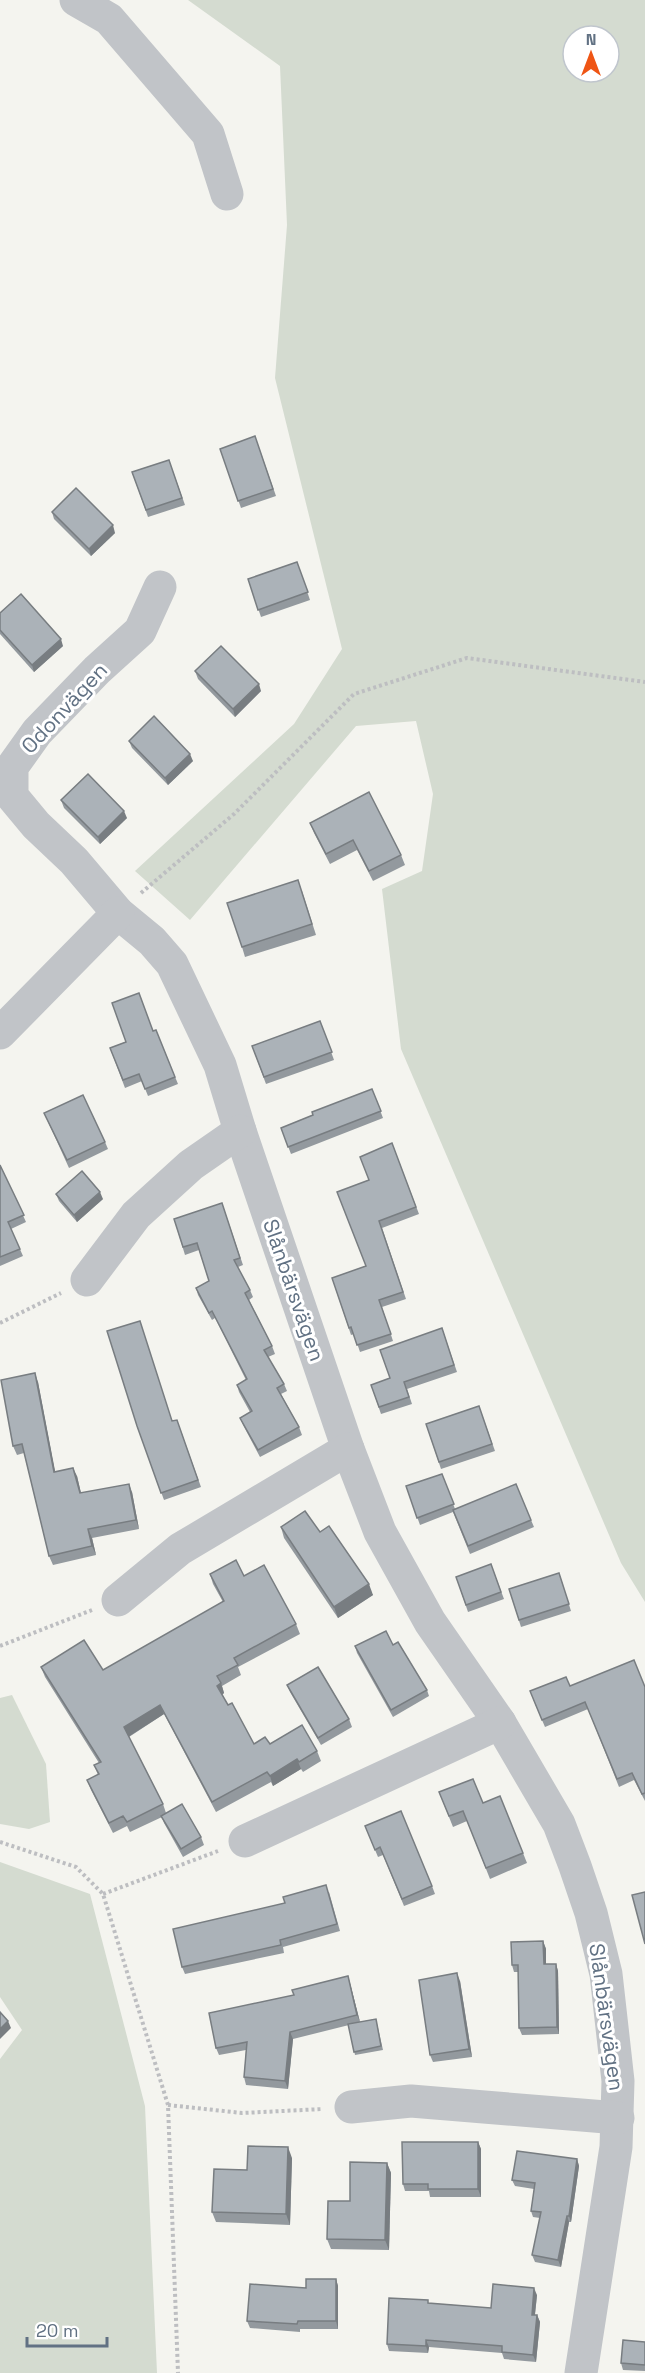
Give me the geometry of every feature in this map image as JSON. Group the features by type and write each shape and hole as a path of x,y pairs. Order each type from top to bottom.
{"street":[{"path":"76,0 109,19 208,134 226,194"},
{"name":"Odonvägen","path":"118,913 74,861 36,825 12,796 12,767 38,732 98,670 140,631 159,587"},
{"path":"0,1033 118,913"},
{"name":"Slånbärsvägen","path":"118,913 152,941 172,964 220,1065 240,1131 348,1449 380,1532 430,1622 500,1724 559,1824 591,1913 606,1974 618,2081 618,2118 616,2147 581,2373"},
{"path":"87,1280 136,1215 191,1165 240,1131"},
{"path":"118,1600 180,1549 348,1449"},
{"path":"245,1841 500,1724"},
{"name":"Slånbärsvägen","path":"351,2107 411,2101 618,2118"}],"path":[{"path":"118,913 234,814 354,694 468,658 645,682"},
{"path":"0,1323 87,1280"},
{"path":"0,1646 118,1600"},
{"path":"103,1894 245,1841"},
{"path":"0,1842 76,1866 103,1894 168,2105 178,2373"},
{"path":"168,2105 242,2113 351,2107"}],"shaded area":[{"path":"188,0 645,0 645,1602 621,1563 401,1049 382,889 422,871 433,794 416,721 356,726 190,920 135,871 294,724 342,649 275,378 287,225 280,66"},
{"path":"12,1695 46,1764 50,1822 29,1829 0,1824 0,1698"},
{"path":"0,1862 90,1894 145,2106 157,2373 0,2373 0,2059 22,2030 0,1997"}],"building":[{"path":"255,436 273,489 238,501 220,449"},
{"path":"169,460 182,498 146,510 132,472"},
{"path":"76,488 113,525 89,549 52,512"},
{"path":"297,562 308,592 258,610 248,579"},
{"path":"21,594 61,639 32,665 0,630 0,613"},
{"path":"221,646 259,684 233,709 195,671"},
{"path":"154,716 190,754 165,778 129,741"},
{"path":"88,774 124,811 98,837 61,800"},
{"path":"369,792 401,855 369,871 353,840 326,854 310,823"},
{"path":"298,880 312,924 242,947 227,903"},
{"path":"139,993 153,1031 156,1030 175,1077 145,1089 139,1074 123,1080 110,1048 126,1042 112,1003"},
{"path":"320,1021 332,1052 264,1077 252,1046"},
{"path":"372,1089 381,1111 288,1147 281,1128 313,1115 312,1112"},
{"path":"83,1095 105,1142 67,1160 44,1113"},
{"path":"392,1143 416,1207 379,1221 403,1292 379,1300 391,1334 357,1345 332,1278 366,1266 337,1192 369,1180 360,1157"},
{"path":"0,1165 24,1215 8,1222 20,1249 0,1257"},
{"path":"82,1171 100,1192 74,1215 56,1194"},
{"path":"222,1203 240,1258 234,1260 250,1290 245,1293 272,1346 264,1350 284,1384 277,1388 299,1427 258,1450 240,1418 252,1411 237,1385 247,1379 212,1311 209,1313 196,1288 209,1281 197,1243 183,1247 174,1219"},
{"path":"140,1321 172,1421 177,1420 198,1480 161,1493 107,1331"},
{"path":"442,1328 454,1365 404,1382 409,1397 379,1407 371,1385 390,1378 380,1350"},
{"path":"35,1373 54,1472 73,1468 80,1493 129,1484 136,1520 88,1529 92,1546 49,1556 22,1444 13,1446 1,1380"},
{"path":"479,1406 492,1444 439,1462 426,1424"},
{"path":"442,1474 454,1504 417,1518 406,1486"},
{"path":"516,1484 531,1520 468,1546 453,1510"},
{"path":"305,1511 320,1532 329,1526 369,1584 334,1607 281,1527"},
{"path":"236,1560 244,1576 264,1565 296,1624 234,1658 238,1665 217,1676 221,1683 217,1686 228,1705 232,1703 254,1744 265,1737 270,1744 302,1725 317,1751 299,1762 297,1759 270,1776 267,1772 212,1802 160,1705 124,1727 163,1804 127,1822 123,1816 109,1823 87,1780 99,1774 94,1765 101,1762 41,1667 84,1640 103,1670 224,1601 210,1574"},
{"path":"491,1564 501,1592 466,1605 456,1577"},
{"path":"559,1573 569,1604 519,1620 509,1589"},
{"path":"386,1631 393,1645 398,1642 427,1690 391,1710 355,1646"},
{"path":"634,1660 645,1687 645,1793 642,1794 632,1773 617,1779 585,1702 542,1720 530,1691 566,1677 570,1686"},
{"path":"318,1667 349,1719 318,1738 287,1685"},
{"path":"473,1779 483,1803 500,1796 523,1853 486,1868 463,1811 449,1816 439,1792"},
{"path":"182,1804 201,1837 181,1849 161,1816"},
{"path":"401,1811 432,1886 402,1899 380,1847 375,1850 365,1826"},
{"path":"326,1885 337,1924 280,1940 281,1945 182,1967 173,1929 285,1903 283,1897"},
{"path":"645,1892 645,1944 632,1895"},
{"path":"543,1941 544,1964 556,1964 557,2027 519,2028 518,1965 512,1965 511,1942"},
{"path":"457,1973 469,2049 430,2055 419,1980"},
{"path":"348,1976 357,2015 290,2032 285,2081 244,2077 247,2042 216,2048 209,2013 294,1995 292,1990"},
{"path":"0,2012 8,2021 0,2029"},
{"path":"376,2019 381,2046 354,2052 348,2024"},
{"path":"402,2142 478,2142 478,2189 428,2189 428,2184 403,2184"},
{"path":"248,2146 288,2147 286,2214 212,2212 214,2169 247,2170"},
{"path":"517,2151 577,2159 569,2216 567,2216 558,2260 532,2255 541,2212 531,2211 535,2183 512,2180"},
{"path":"350,2162 387,2163 385,2240 327,2239 328,2201 350,2201"},
{"path":"306,2279 336,2279 336,2321 298,2321 297,2324 247,2321 250,2284 306,2288"},
{"path":"493,2284 534,2288 532,2315 537,2315 533,2355 502,2352 502,2346 426,2340 426,2346 387,2344 389,2298 428,2300 428,2303 491,2308"},
{"path":"623,2340 645,2342 645,2365 621,2363"}]}
